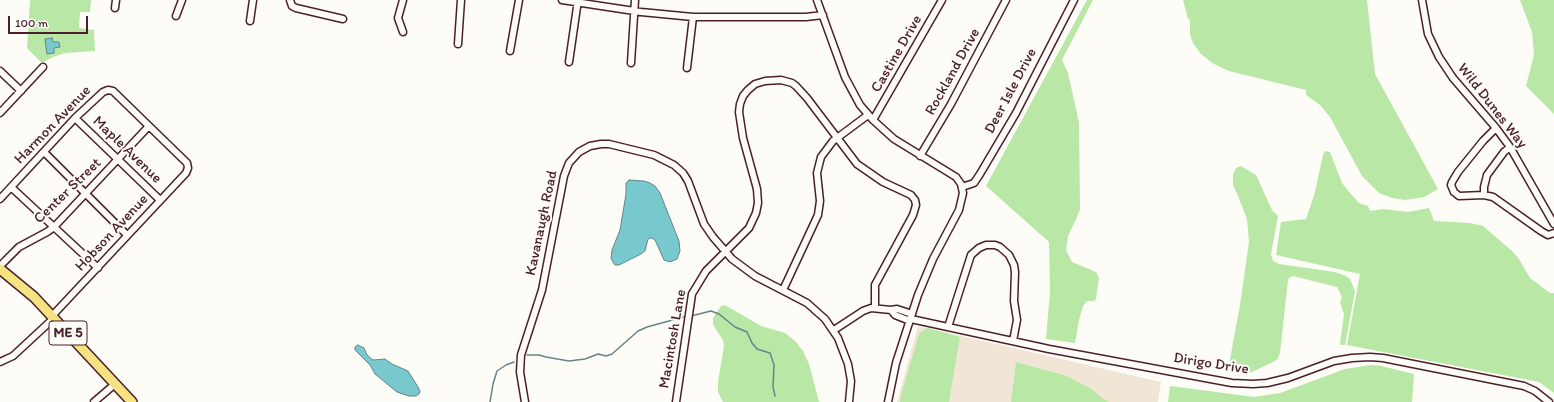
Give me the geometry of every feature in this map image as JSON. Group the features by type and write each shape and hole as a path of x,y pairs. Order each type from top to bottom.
{"main road":[{"name":"ME 5","path":"0,268 29,293 53,317 132,402"}],"street":[{"path":"115,8 116,0"},
{"path":"176,16 182,0"},
{"path":"250,21 253,0"},
{"path":"290,0 292,6 296,8 344,19"},
{"path":"403,0 398,18 403,32"},
{"path":"458,44 461,0"},
{"path":"510,51 519,0"},
{"path":"562,0 578,1 634,11 692,17 806,17 823,15"},
{"path":"630,63 636,0"},
{"path":"817,0 845,77 856,98 868,115 894,139 953,175 962,187 962,205 929,267 896,363 888,402"},
{"name":"Castine Drive","path":"873,120 942,0"},
{"name":"Rockland Drive","path":"920,156 955,97 1006,0"},
{"name":"Deer Isle Drive","path":"962,187 974,182 980,174 1016,113 1074,0"},
{"name":"Wild Dunes Way","path":"1422,0 1428,34 1439,57 1453,78 1496,128 1510,147 1554,224"},
{"path":"569,62 578,1"},
{"path":"687,68 692,17"},
{"path":"0,113 43,67"},
{"path":"0,71 21,91"},
{"name":"Macintosh Lane","path":"676,402 692,294 706,271 749,228 755,218 757,193 755,180 739,117 741,101 748,90 755,84 765,81 781,80 792,83 807,98 861,168 884,182 911,195 916,202 916,208 913,215 875,285 875,307"},
{"name":"Harmon Avenue","path":"0,198 76,118 103,92 109,90 113,91 150,126"},
{"path":"783,290 818,215 820,201 817,173 824,152 837,137 868,115"},
{"name":"Maple Avenue","path":"76,118 160,200"},
{"name":"Center Street","path":"0,268 19,247 54,227 150,126"},
{"name":"Hobson Avenue","path":"0,362 13,356 53,317 127,235 186,173 188,166 186,161 150,126"},
{"path":"1496,128 1465,162 1451,185 1454,192 1459,196 1484,195 1497,199 1541,231 1548,235 1554,233"},
{"name":"Kavanaugh Road","path":"525,402 520,372 522,350 542,290 564,176 569,163 579,152 590,146 605,144 654,155 672,163 685,177 704,224 726,252 739,265 755,276 783,290 813,308 825,319 834,330 848,364 851,381 849,402"},
{"path":"1484,195 1487,175 1504,152 1510,147"},
{"path":"44,152 127,235"},
{"path":"11,187 98,268"},
{"path":"948,327 971,255 979,248 986,245 996,245 1009,255 1014,265 1014,301 1017,320 1013,341"},
{"path":"834,330 863,311 875,307"},
{"name":"Dirigo Drive","path":"875,307 891,310 897,309 911,318 1013,341 1241,384 1260,384 1282,380 1327,363 1347,358 1383,358 1524,386 1535,390 1549,402"},
{"path":"94,402 115,384"}],"shaded area":[{"path":"918,326 1161,382 1158,402 897,402"}],"green space":[{"path":"30,0 91,0 90,12 80,12 79,28 94,30 95,51 65,53 42,63 27,48"},
{"path":"1087,0 1093,0 1062,60 1068,73 1079,123 1080,209 1068,236 1066,250 1072,262 1096,272 1099,278 1096,299 1094,301 1087,301 1083,306 1075,343 1046,339 1050,291 1049,242 986,186"},
{"path":"1183,0 1367,0 1375,74 1438,189 1424,197 1405,200 1392,198 1379,193 1362,176 1330,117 1320,105 1306,95 1306,90 1229,71 1212,63 1201,54 1193,43 1190,34 1190,19 1188,19"},
{"path":"1520,0 1554,0 1554,114 1526,86 1534,55 1532,32"},
{"path":"1325,151 1330,152 1342,183 1359,203 1368,206 1370,211 1383,209 1408,212 1429,208 1434,221 1470,223 1483,226 1512,251 1519,259 1530,278 1550,293 1554,293 1554,393 1539,382 1347,345 1360,274 1276,255 1281,222 1306,219 1315,192"},
{"path":"1241,166 1256,175 1272,210 1278,216 1271,254 1273,261 1279,264 1335,272 1350,279 1355,291 1345,345 1341,345 1340,343 1344,314 1340,302 1342,297 1337,287 1293,276 1288,280 1280,353 1277,360 1252,372 1228,370 1240,305 1249,242 1247,219 1233,185 1233,174 1236,168"},
{"path":"725,305 761,326 785,333 795,341 803,351 809,364 819,402 723,402 718,392 718,382 724,346 723,340 713,325 713,318 721,306"},
{"path":"928,328 960,337 949,402 900,402 919,334"},
{"path":"1016,362 1067,376 1090,388 1109,402 1011,402"},
{"path":"1370,365 1381,366 1414,374 1412,402 1168,402 1170,386 1254,397 1280,393 1345,369"}],"water":[{"path":"52,38 53,42 59,42 60,47 54,48 54,53 47,54 45,39"},
{"path":"629,180 650,183 655,186 660,193 679,241 680,251 677,259 670,262 664,260 655,240 650,238 648,239 645,251 641,254 619,265 615,265 613,262 611,258 612,250 620,230 626,194 626,183"},
{"path":"358,345 364,348 367,355 373,360 385,359 408,371 420,391 419,394 416,396 409,396 397,392 375,374 370,365 355,350 355,347"}],"waterway":[{"path":"691,316 711,311 719,314 735,327 747,332 752,343 757,349 770,353 774,365 773,387 775,396"},
{"path":"527,355 539,355 569,361 585,359 598,354 606,356 612,354 638,331 687,316"},
{"path":"490,402 497,371 514,362"}]}
